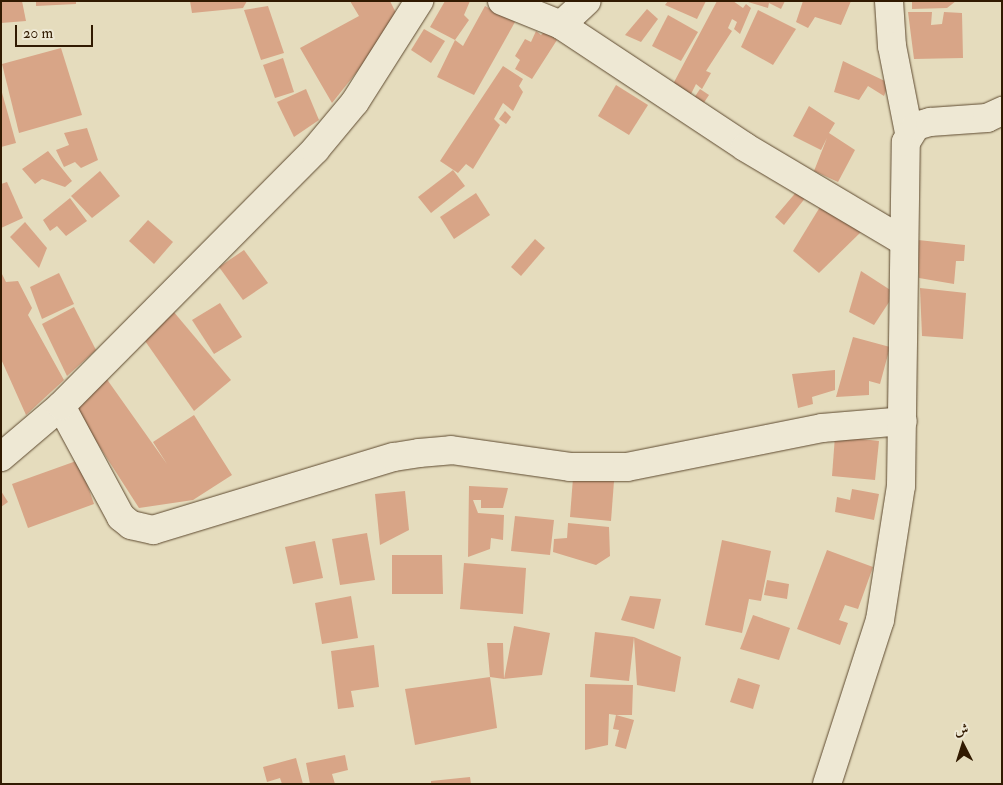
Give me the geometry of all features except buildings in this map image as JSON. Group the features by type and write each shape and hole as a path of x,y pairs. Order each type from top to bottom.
{"street":[{"path":"1,457 61,406 315,150 355,102 419,1"},
{"path":"502,1 561,25 745,147 903,241"},
{"path":"561,25 587,1"},
{"path":"827,784 880,620 902,486 904,153 909,133 892,46 889,1"},
{"path":"909,133 930,122 987,118 1002,111"},
{"path":"61,406 121,517 136,527 153,530 394,457 419,453 451,450 570,467 626,467 789,434 903,421"}]}
